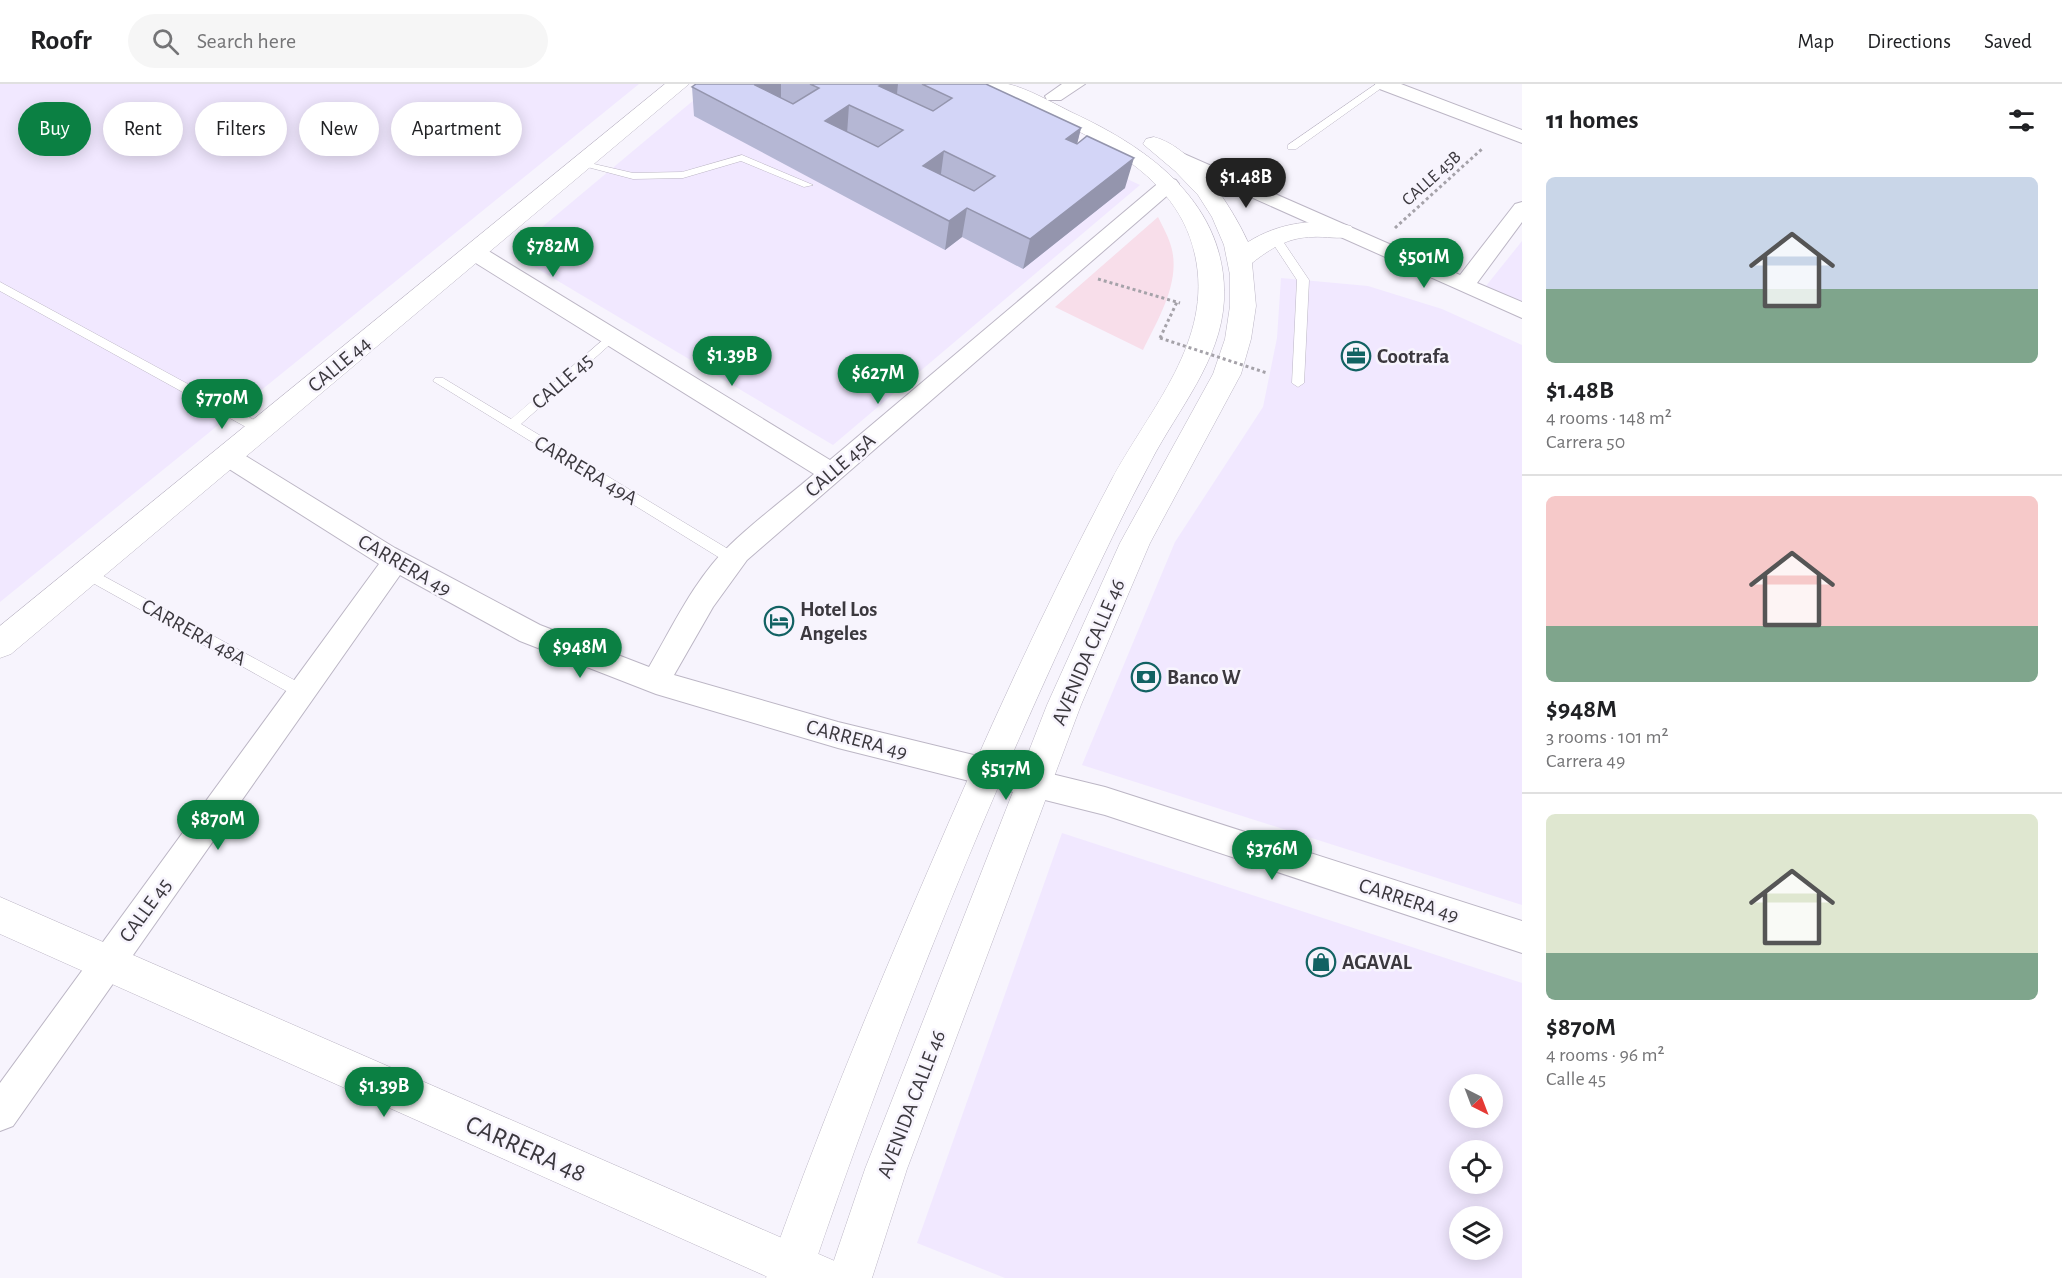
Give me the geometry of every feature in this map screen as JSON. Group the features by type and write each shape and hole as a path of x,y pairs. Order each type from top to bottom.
{"main road":[{"name":"CALLE 44","path":"0,645 678,84"},
{"name":"AVENIDA CALLE 46","path":"800,1274 863,1071 1016,706 1116,498 1195,362 1206,332 1212,284 1204,239 1184,202 1168,184 1133,154 1111,140 990,84"},
{"name":"AVENIDA CALLE 46","path":"850,1278 886,1169 1034,784 1112,592 1135,543 1230,366 1243,325 1245,301 1240,260 1228,223 1210,196 1191,174 1166,152 1122,126 1028,84"},
{"path":"1240,260 1274,236 1302,229 1342,231"},
{"name":"CARRERA 48","path":"0,915 800,1274"}],"street":[{"path":"1054,96 1076,84"},
{"path":"1383,84 1522,137"},
{"path":"1166,152 1522,311"},
{"name":"CALLE 45A","path":"656,682 700,600 733,559 1168,184"},
{"path":"1464,285 1522,208"},
{"path":"474,252 831,473"},
{"name":"CARRERA 49","path":"227,456 396,561 530,633 656,682 838,735 1114,804 1522,937"},
{"name":"CALLE 45","path":"0,1113 396,561"}],"lane":[{"path":"1292,147 1383,84"},
{"path":"581,164 633,176 683,175 742,158 808,184"},
{"path":"1274,236 1303,280 1298,383"},
{"path":"0,286 260,429"},
{"name":"CALLE 45","path":"512,425 611,337"},
{"name":"CARRERA 49A","path":"439,381 733,559"},
{"name":"CARRERA 48A","path":"87,573 302,692"}],"path":[{"name":"CALLE 45B","path":"1376,246 1503,129"},
{"path":"1068,270 1185,304"},
{"path":"1177,302 1160,338 1268,372"}],"shaded area":[{"path":"0,84 639,84 0,602"},
{"path":"713,84 926,84 1140,185 833,445 511,253"},
{"path":"1158,217 1170,243 1173,271 1162,312 1143,350 1055,307"},
{"path":"1522,241 1522,302 1486,286"},
{"path":"1281,278 1368,286 1442,309 1522,345 1522,905 1082,765 1175,542 1263,407 1277,338"},
{"path":"1062,833 1522,983 1522,1278 1005,1278 917,1243"}],"building":[{"path":"696,84 756,84 793,104 819,88 810,84 883,84 879,86 933,111 952,98 922,84 986,84 1081,128 1066,139 1077,144 1087,136 1134,158 1030,239 967,208 949,221 692,87","holes":["849,105 903,130 878,147 825,121","944,151 995,176 974,191 923,166"]}],"place":[{"name":"Cootrafa","path":"1356,356"},
{"name":"Hotel Los Angeles","path":"779,621"},
{"name":"Banco W","path":"1146,677"},
{"name":"AGAVAL","path":"1321,962"}]}
